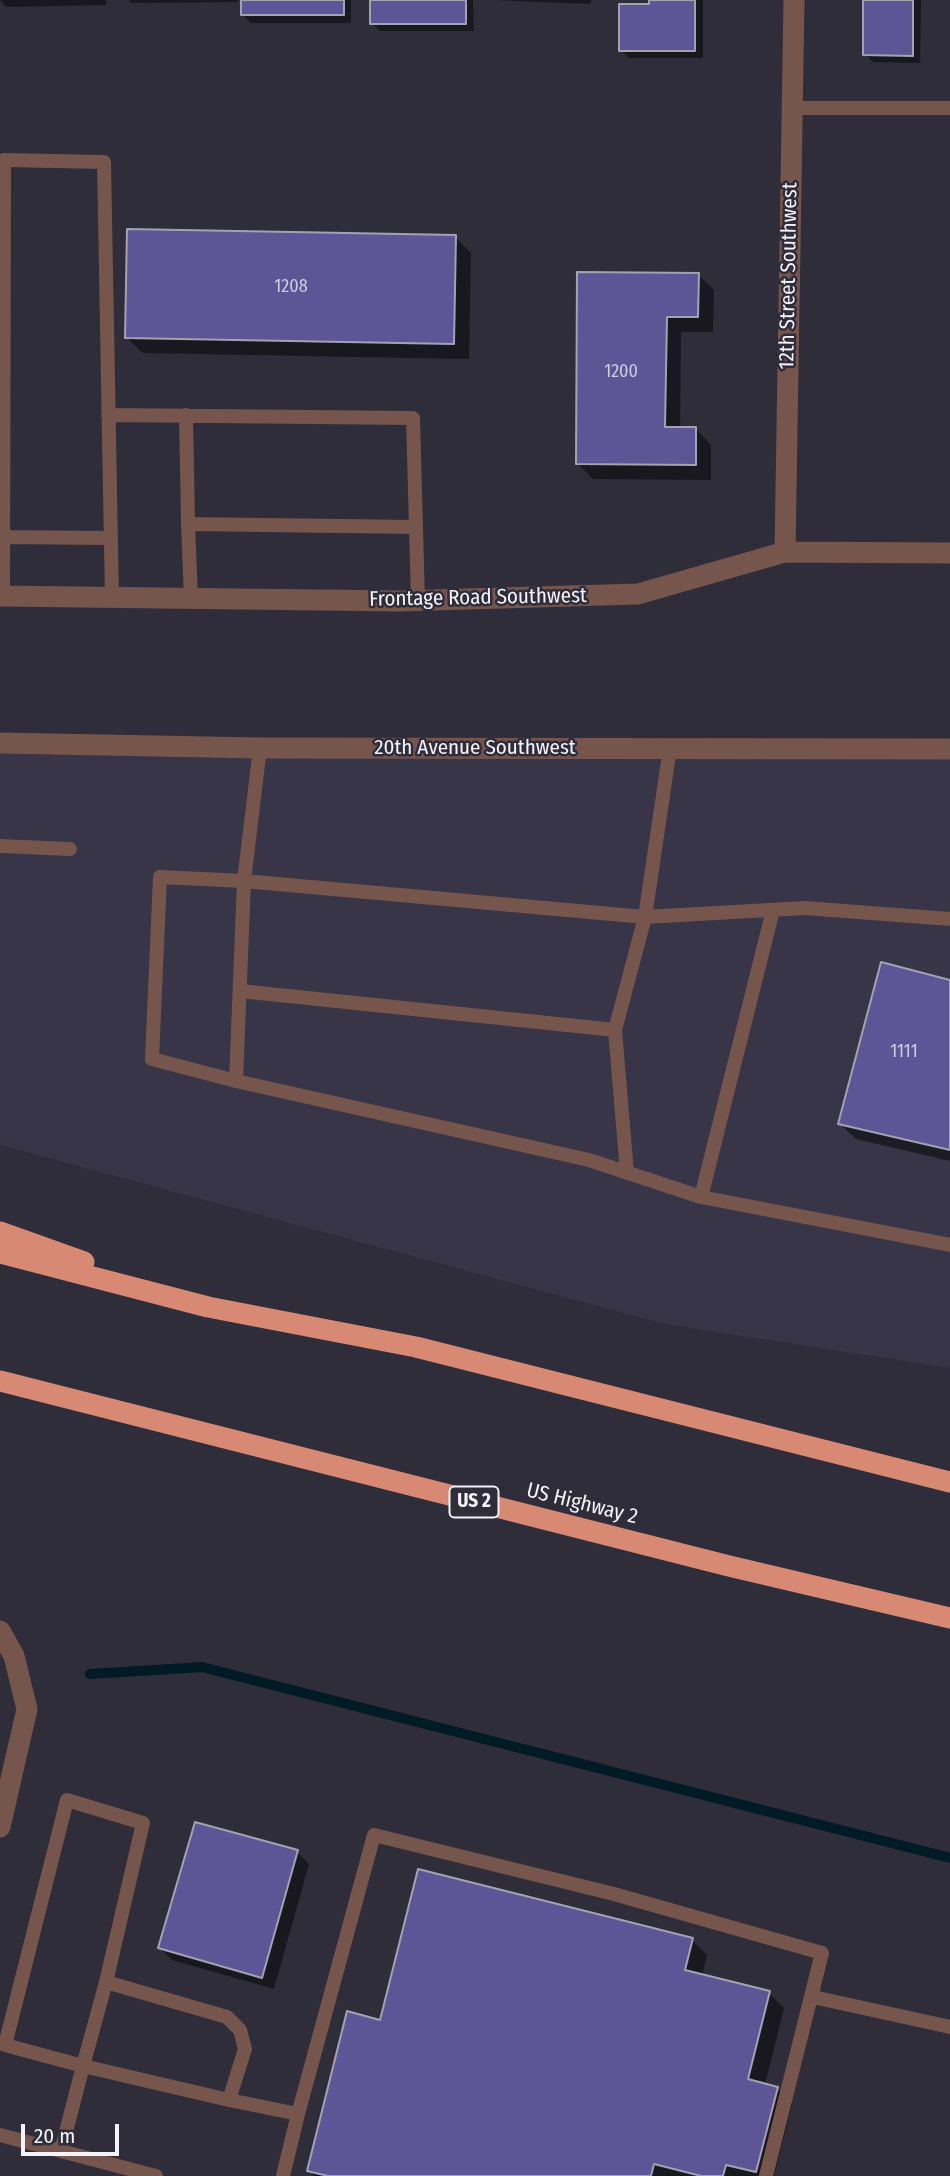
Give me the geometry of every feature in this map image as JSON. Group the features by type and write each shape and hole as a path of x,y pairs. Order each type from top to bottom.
{"highway":[{"path":"0,1232 208,1307"},
{"path":"0,1253 208,1307 416,1347 950,1482"},
{"name":"US Highway 2","path":"0,1381 715,1563 950,1618"}],"street":[{"name":"12th Street Southwest","path":"785,552 794,0"},
{"name":"Frontage Road Southwest","path":"1,596 418,601 638,594 785,552 950,553"},
{"name":"20th Avenue Southwest","path":"0,743 260,748 950,749"},
{"path":"0,1631 14,1656 27,1709 0,1827"}],"lane":[{"path":"792,108 950,108"},
{"path":"1,596 5,160 104,162 112,598"},
{"path":"108,415 413,418 418,601"},
{"path":"186,415 191,599"},
{"path":"188,524 416,527"},
{"path":"1,537 111,538"},
{"path":"236,1081 244,881 260,748"},
{"path":"628,1173 615,1030 645,917 670,748"},
{"path":"0,846 70,849"},
{"path":"950,919 805,908 645,917 244,881 160,877 152,1059 236,1081 589,1160 701,1197 950,1245"},
{"path":"701,1197 773,910"},
{"path":"240,991 615,1030"},
{"path":"61,2151 83,2066 106,1982 143,1823 68,1800 5,2045 83,2066 298,2114"},
{"path":"283,2176 374,1835 614,1894 822,1953 766,2176"},
{"path":"106,1982 226,2017 233,2023 240,2030 245,2049 229,2100"},
{"path":"813,1997 950,2027"},
{"path":"0,2135 156,2176"}],"shaded area":[{"path":"0,751 950,758 950,1368 664,1324 0,1145"}],"building":[{"path":"241,0 344,0 344,15 241,15"},
{"path":"370,0 466,0 466,24 370,24"},
{"path":"649,0 695,0 695,51 619,51 619,4 649,4"},
{"path":"863,0 913,0 913,56 863,55"},
{"path":"127,229 456,235 454,344 125,338"},
{"path":"577,272 699,273 698,317 667,317 665,427 696,427 696,465 576,464"},
{"path":"881,962 950,980 950,1150 838,1124"},
{"path":"195,1822 298,1850 262,1978 158,1948"},
{"path":"418,1869 693,1938 685,1970 770,1991 748,2079 778,2087 756,2172 726,2165 723,2176 701,2176 654,2164 651,2176 328,2176 307,2171 347,2011 380,2020"}],"waterway":[{"path":"90,1674 202,1667 950,1858"}]}
